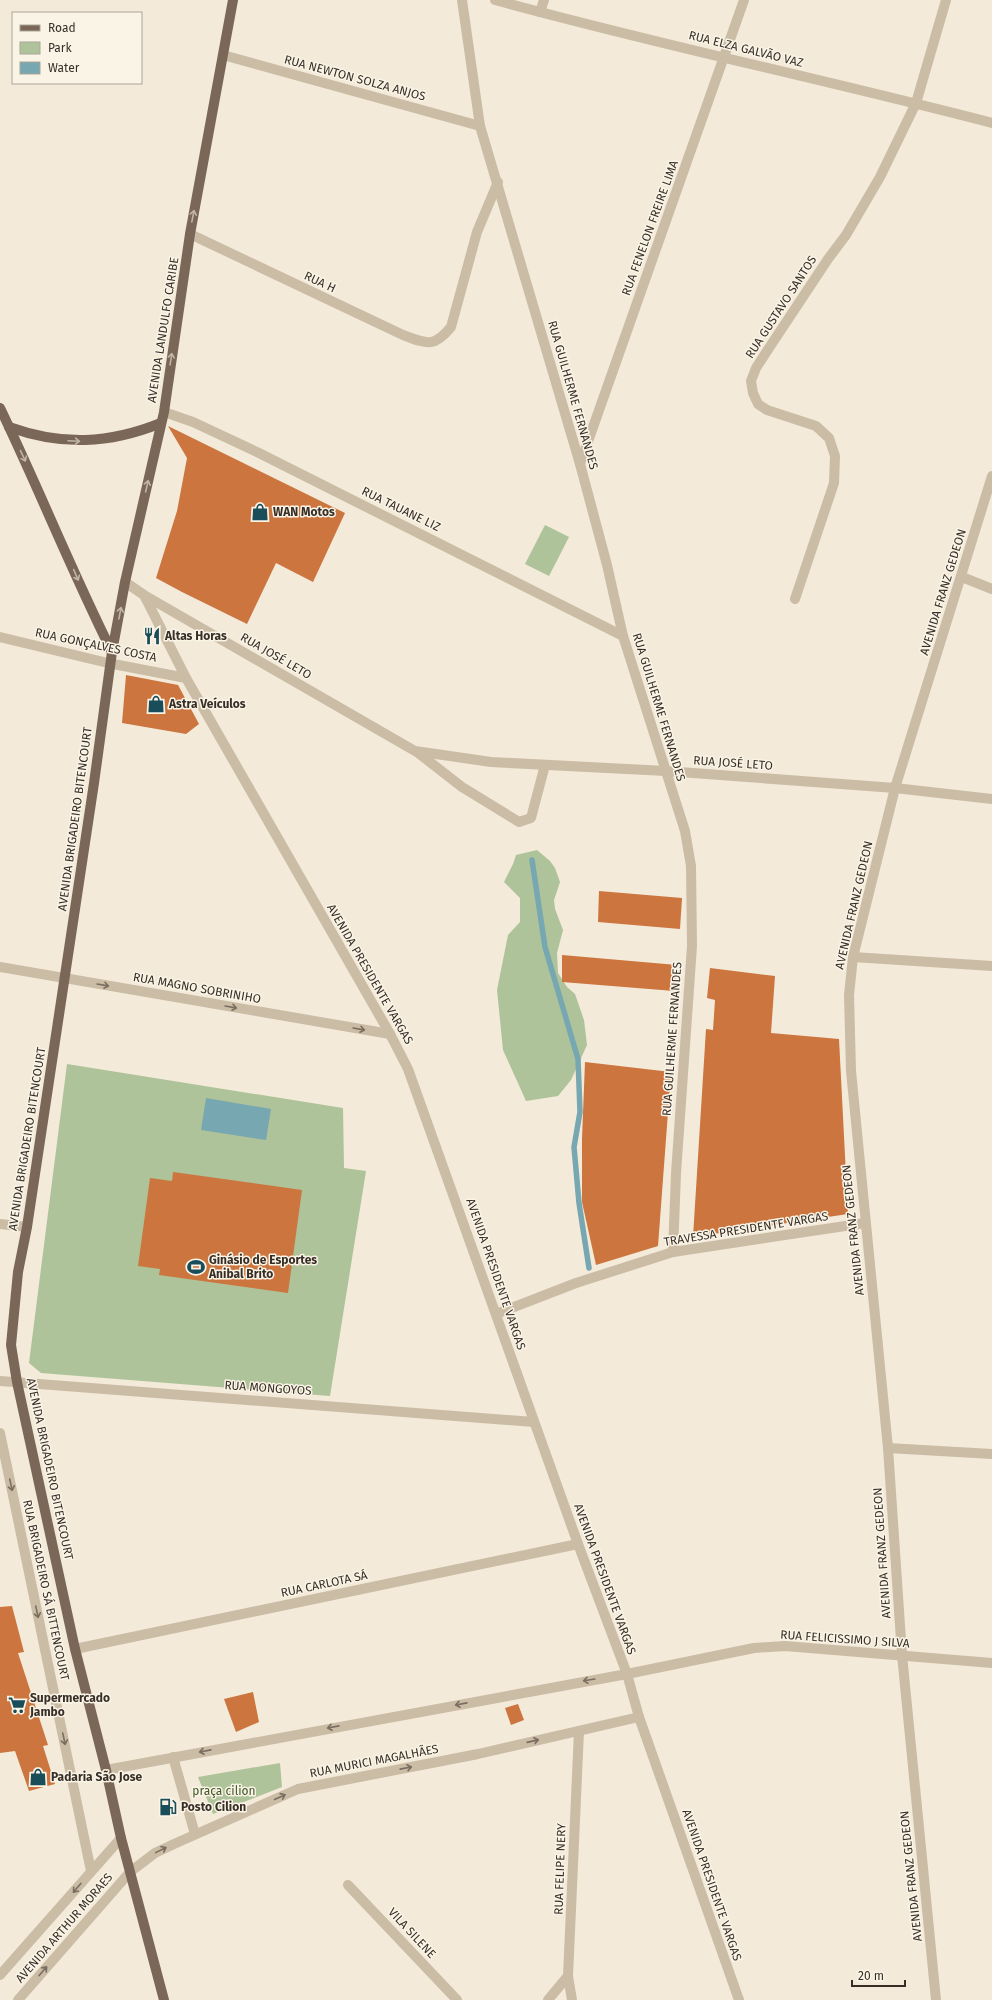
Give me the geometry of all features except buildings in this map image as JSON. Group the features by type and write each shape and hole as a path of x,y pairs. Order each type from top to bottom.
{"main road":[{"name":"AVENIDA LANDULFO CARIBE","path":"111,663 125,582 164,412 190,234 233,0"},
{"path":"0,408 65,548 89,606 112,652"},
{"path":"9,427 51,439 84,441 113,438 161,423"},
{"name":"AVENIDA BRIGADEIRO BITENCOURT","path":"111,663 27,1226 18,1272 11,1345 17,1382 76,1649 121,1838 164,2000"}],"street":[{"name":"RUA GUILHERME FERNANDES","path":"462,0 480,126 498,182 580,464 624,636 685,831 691,866 692,946 676,1173 673,1252"},
{"name":"RUA ELZA GALVÃO VAZ","path":"495,0 992,123"},
{"path":"540,12 544,0"},
{"name":"RUA FENELON FREIRE LIMA","path":"580,464 744,0"},
{"name":"RUA GUSTAVO SANTOS","path":"795,599 834,483 836,456 829,438 816,426 767,410 758,404 753,393 751,381 756,368 768,348 861,210 880,177 916,103 946,0"},
{"name":"RUA NEWTON SOLZA ANJOS","path":"223,55 480,126"},
{"name":"RUA H","path":"190,234 403,335 421,342 432,342 441,339 451,327 477,232 498,182"},
{"name":"RUA TAUANE LIZ","path":"164,412 194,422 259,453 624,636"},
{"name":"AVENIDA FRANZ GEDEON","path":"936,2000 902,1655 888,1448 851,1071 849,995 853,957 894,788 989,492 992,476"},
{"path":"962,577 992,589"},
{"name":"RUA JOSÉ LETO","path":"125,582 144,595 415,751 462,788 519,822 531,818 545,765"},
{"name":"AVENIDA PRESIDENTE VARGAS","path":"144,595 186,678 390,1034 408,1069 578,1544 627,1674 639,1717 739,2000"},
{"name":"RUA GONÇALVES COSTA","path":"0,637 111,663 186,678"},
{"name":"RUA JOSÉ LETO","path":"415,751 491,762 666,771 894,788 992,798"},
{"path":"853,957 992,966"},
{"name":"RUA MAGNO SOBRINIHO","path":"0,967 390,1034"},
{"name":"TRAVESSA PRESIDENTE VARGAS","path":"496,1314 576,1283 673,1252 865,1223"},
{"path":"0,1224 27,1226"},
{"name":"RUA MONGOYOS","path":"0,1381 534,1422"},
{"name":"RUA BRIGADEIRO SÁ BITTENCOURT","path":"0,1433 91,1871"},
{"path":"888,1448 992,1454"},
{"name":"RUA CARLOTA SÁ","path":"76,1649 578,1544"},
{"name":"RUA FELICISSIMO J SILVA","path":"627,1674 754,1648 785,1646 992,1663"},
{"path":"106,1770 627,1674"},
{"name":"RUA MURICI MAGALHÃES","path":"130,1872 155,1853 298,1789 478,1754 639,1717"},
{"name":"RUA FELIPE NERY","path":"572,2000 568,1976 579,1731"},
{"path":"173,1757 195,1834"},
{"name":"AVENIDA ARTHUR MORAES","path":"0,1974 121,1838"},
{"name":"AVENIDA ARTHUR MORAES","path":"18,2000 130,1872"},
{"name":"VILA SILENE","path":"348,1885 457,2000"},
{"path":"548,2000 568,1976"}],"green space":[{"path":"545,525 569,537 549,576 525,564"},
{"path":"537,850 550,861 555,868 560,882 554,900 555,909 563,930 557,953 558,973 567,987 575,994 584,1020 587,1045 571,1080 558,1096 526,1101 503,1050 497,990 508,935 520,922 520,898 504,882 516,855"},
{"name":"Ginásio de Esportes Anibal Brito","path":"67,1064 343,1108 344,1168 366,1171 330,1396 41,1373 29,1363"},
{"name":"praça cilion","path":"280,1763 282,1787 213,1814 198,1777"}],"water":[{"path":"206,1098 271,1109 266,1140 201,1130"}],"waterway":[{"path":"532,860 545,947 578,1059 580,1112 574,1147 579,1203 589,1268"}],"place":[{"name":"WAN Motos","path":"260,512"},
{"name":"Altas Horas","path":"152,636"},
{"name":"Astra Veículos","path":"156,704"},
{"name":"Ginásio de Esportes Anibal Brito","path":"196,1267"},
{"name":"Supermercado Jambo","path":"17,1705"},
{"name":"Padaria São Jose","path":"38,1777"},
{"name":"Posto Cilion","path":"168,1807"}]}
